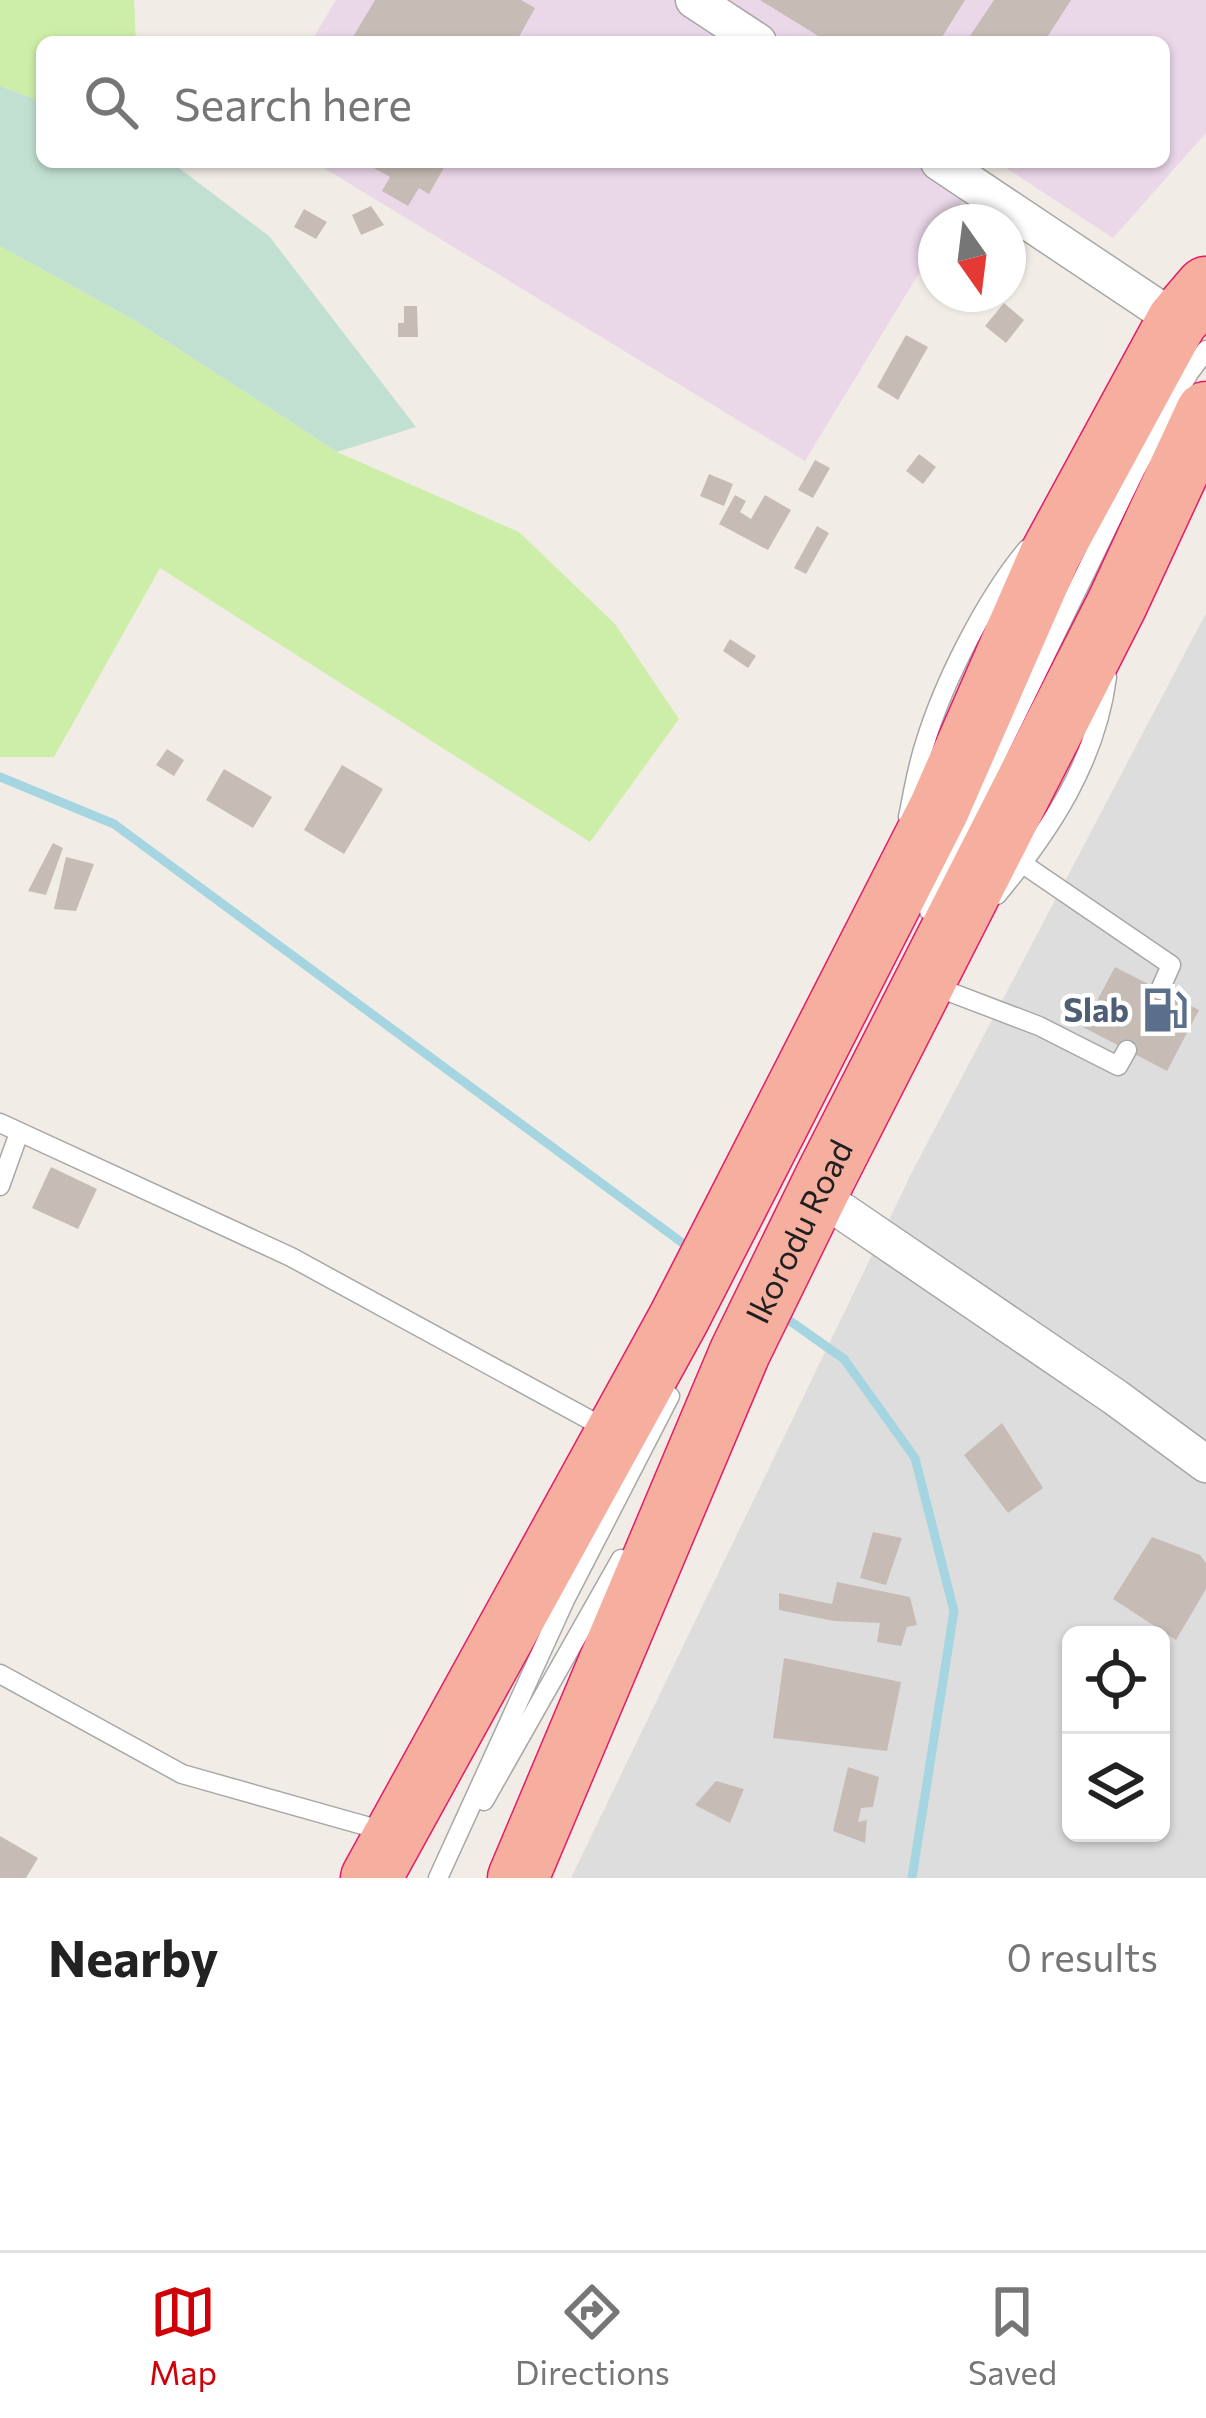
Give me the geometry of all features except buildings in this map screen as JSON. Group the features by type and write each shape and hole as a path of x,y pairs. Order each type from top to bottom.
{"highway":[{"name":"Ikorodu Road","path":"781,1223 907,820 1096,468 1196,319"},
{"name":"Ikorodu Road","path":"519,1878 709,1344 919,998 1004,886 1117,604 1206,412"},
{"name":"Ikorodu Road","path":"781,1223 939,809 1050,555"},
{"name":"Ikorodu Road","path":"470,1698 709,1344 781,1223 1117,604"},
{"name":"Ikorodu Road","path":"382,1856 470,1698 601,1426 709,1344"}],"street":[{"path":"694,0 749,36"},
{"path":"949,168 1196,319"},
{"path":"781,1223 1115,1397 1206,1464"}],"lane":[{"path":"920,916 1135,472 1189,373 1196,319"},
{"path":"907,820 925,742 958,664 1006,574 1096,468"},
{"path":"1004,886 1171,965 1160,990"},
{"path":"919,998 1039,1026 1118,1066 1127,1050"},
{"path":"0,1123 291,1257 601,1426"},
{"path":"0,1186 19,1132"},
{"path":"697,1404 709,1344"},
{"path":"439,1878 566,1600 709,1344"},
{"path":"439,1878 629,1544"},
{"path":"0,1673 182,1774 382,1856"}],"shaded area":[{"path":"336,0 1206,0 1206,133 1113,238 1006,168 1170,168 1170,36 315,36"},
{"path":"324,168 982,168 961,204 918,204 918,275 805,461"},
{"path":"1206,613 1206,1878 571,1878 913,1170"}],"green space":[{"path":"0,0 134,0 136,36 36,36 36,100 0,86"},
{"path":"0,86 36,100 36,168 179,168 269,236 416,427 337,452 134,320 0,246"},
{"path":"0,246 134,320 337,452 519,532 615,624 679,719 590,842 160,568 54,757 0,757"}],"waterway":[{"path":"0,777 114,824 692,1250"},
{"path":"783,1316 844,1359 915,1458 954,1611 912,1878"}],"place":[{"name":"Slab","path":"1165,1010"}]}
